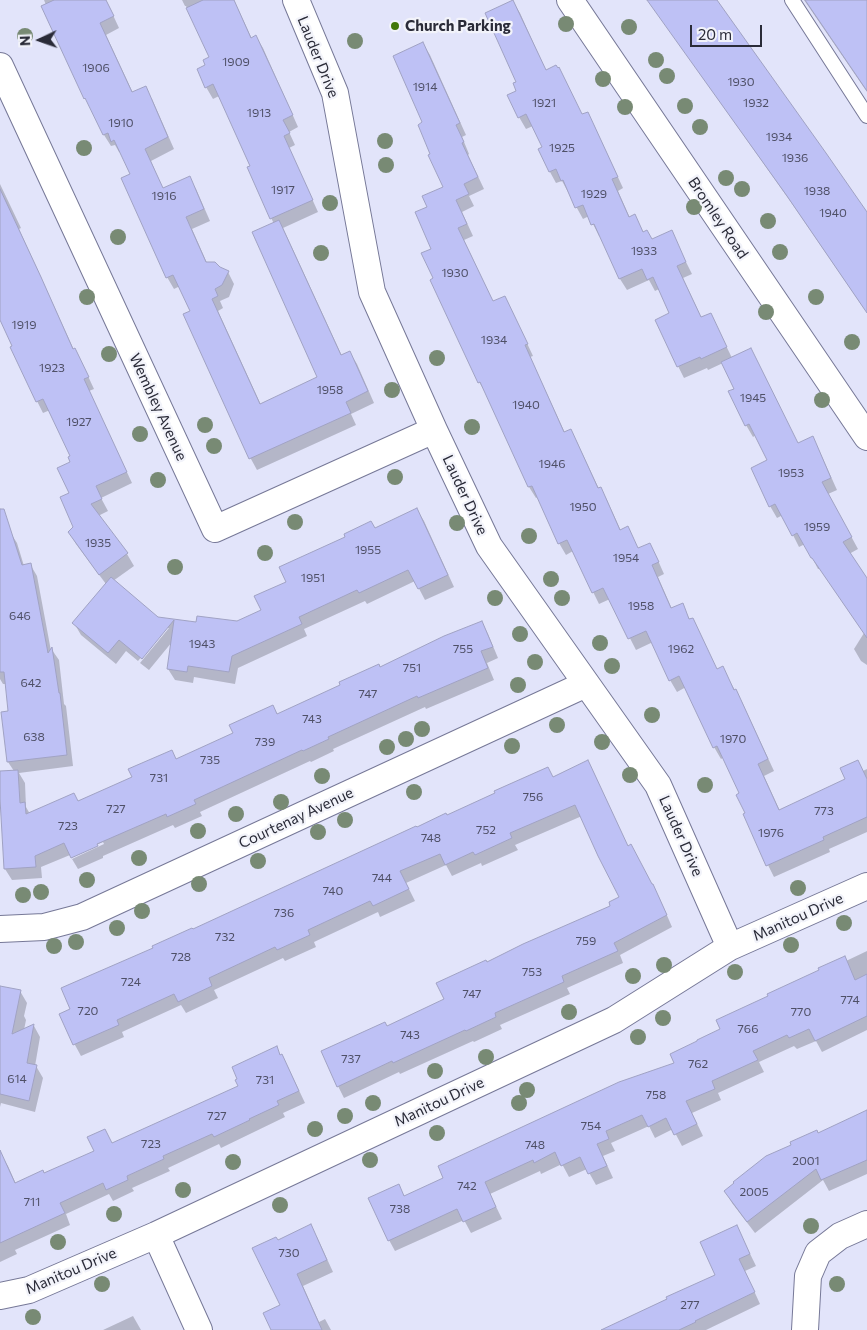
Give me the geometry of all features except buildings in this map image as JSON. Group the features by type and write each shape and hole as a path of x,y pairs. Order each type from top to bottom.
{"street":[{"name":"Lauder Drive","path":"296,0 335,93 372,292 434,430 489,546 658,785 730,947"},
{"name":"Bromley Road","path":"570,0 867,437"},
{"name":"Wembley Avenue","path":"0,66 215,529 434,430"},
{"name":"Courtenay Avenue","path":"0,929 44,927 82,917 586,684"},
{"name":"Manitou Drive","path":"0,1296 29,1290 156,1235 614,1020 730,947 867,886"},
{"path":"805,1330 808,1276 818,1253 840,1236 867,1224"},
{"path":"156,1235 199,1330"}],"lane":[{"path":"792,0 867,116"}],"place":[{"name":"Church Parking","path":"395,26"}]}
